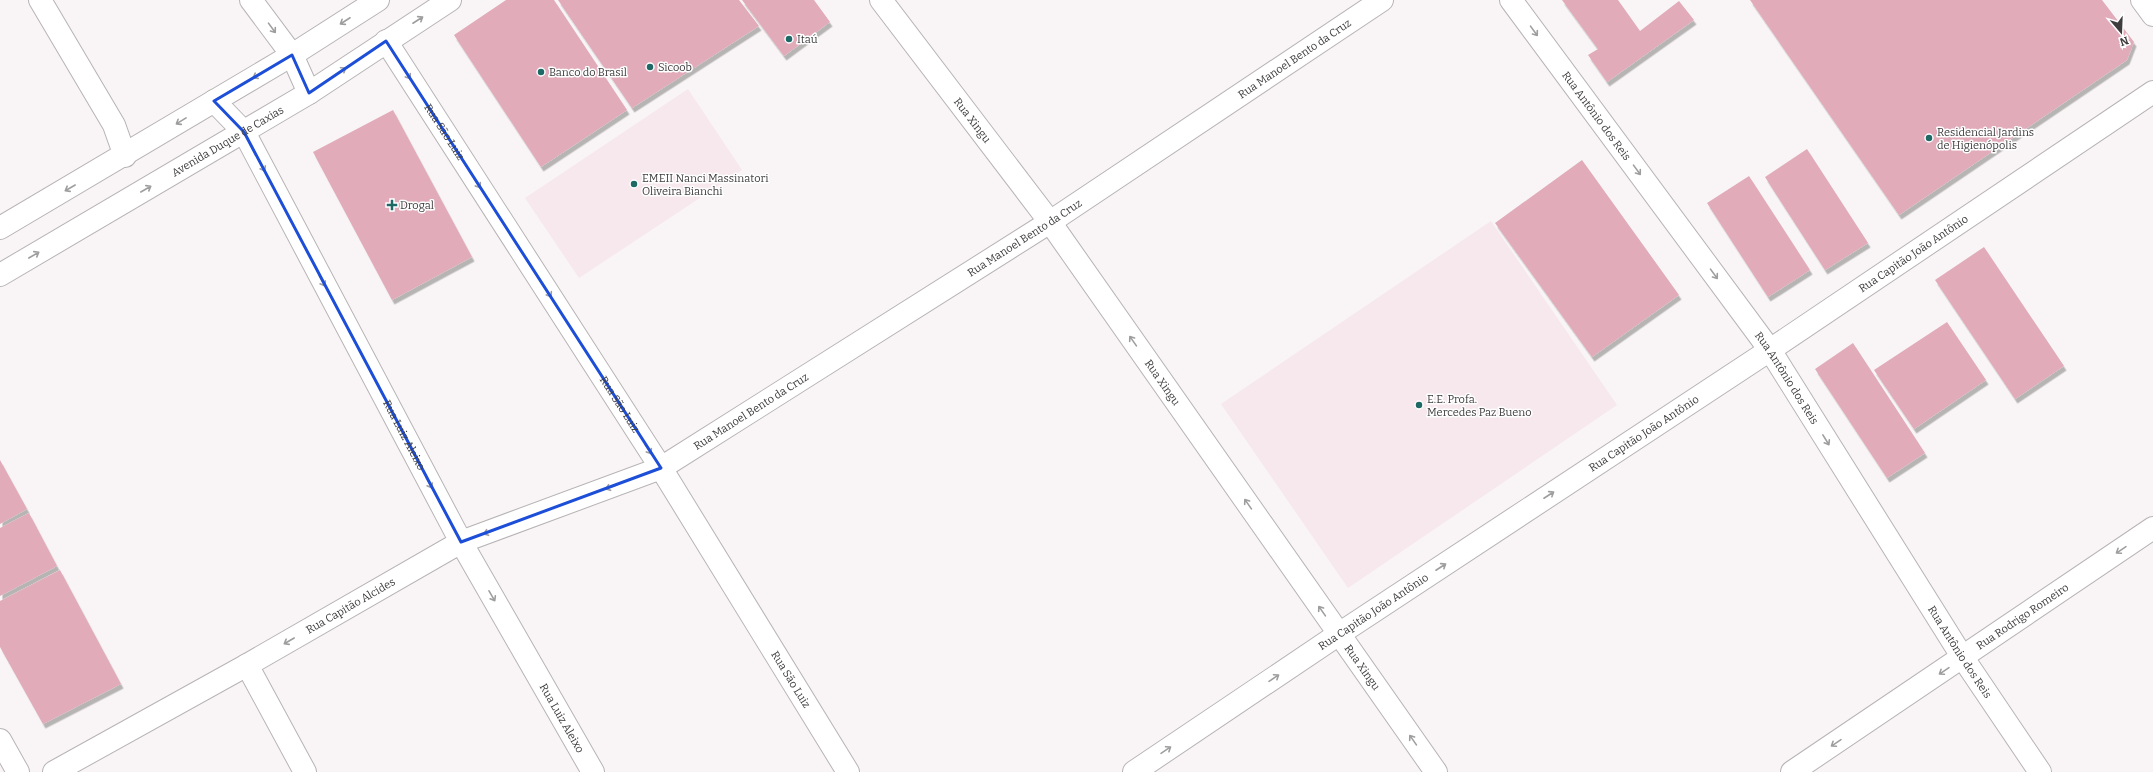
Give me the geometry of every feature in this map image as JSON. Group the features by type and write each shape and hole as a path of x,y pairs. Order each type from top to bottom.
{"street":[{"path":"40,0 114,125 125,156"},
{"path":"252,0 292,55 309,93"},
{"path":"0,228 125,156 292,55 378,0"},
{"name":"Avenida Duque de Caxias","path":"0,275 309,93 450,0"},
{"name":"Rua Xingu","path":"881,0 1050,222 1436,772"},
{"name":"Rua Manoel Bento da Cruz","path":"661,468 1050,222 1382,0"},
{"name":"Rua Antônio dos Reis","path":"1511,0 1770,350 1963,658 2040,772"},
{"path":"2142,0 2153,15"},
{"name":"Rua São Luiz","path":"386,41 661,468 848,772"},
{"name":"Rua Capitão João Antônio","path":"1134,772 1339,634 1770,350 2153,92"},
{"name":"Rua Luiz Aleixo","path":"214,101 244,132 461,542 593,772"},
{"name":"Rua Capitão Alcides","path":"54,772 247,666 461,542 661,468"},
{"name":"Rua Rodrigo Romeiro","path":"1792,772 1963,658 2153,528"},
{"path":"247,666 305,772"},
{"path":"0,740 18,772"}],"highlighted area":[{"path":"386,41 661,468 461,542 244,132 214,101 292,55 309,93"}],"shaded area":[{"name":"EMEII Nanci Massinatori Oliveira Bianchi","path":"688,89 742,170 579,278 525,198"},
{"name":"E.E. Profa. Mercedes Paz Bueno","path":"1491,221 1617,405 1348,588 1221,404"}],"building":[{"name":"Banco do Brasil","path":"506,0 554,0 627,110 541,167 454,35"},
{"name":"Sicoob","path":"558,0 739,0 759,26 632,108"},
{"name":"Itaú","path":"742,0 814,0 830,22 784,56"},
{"path":"1562,0 1618,0 1640,31 1679,1 1694,20 1607,82 1588,55 1598,49"},
{"name":"Residencial Jardins de Higienópolis","path":"1750,0 2102,0 2134,42 2127,60 1899,215"},
{"name":"Drogal","path":"393,110 472,257 392,300 313,152"},
{"path":"1807,149 1868,243 1825,270 1765,177"},
{"path":"1582,160 1679,295 1592,357 1495,223"},
{"path":"1749,176 1810,270 1768,297 1707,203"},
{"path":"1984,247 2064,366 2015,399 1935,280"},
{"path":"1947,322 1986,380 1914,429 1874,370"},
{"path":"1853,343 1925,453 1887,478 1815,369"},
{"path":"0,460 27,509 0,524"},
{"path":"29,513 57,566 0,596 0,528"},
{"path":"60,570 121,684 43,724 0,647 0,601"}],"place":[{"name":"Itaú","path":"789,39"},
{"name":"Sicoob","path":"650,67"},
{"name":"Banco do Brasil","path":"541,72"},
{"name":"Residencial Jardins de Higienópolis","path":"1929,138"},
{"name":"EMEII Nanci Massinatori Oliveira Bianchi","path":"634,184"},
{"name":"Drogal","path":"392,205"},
{"name":"E.E. Profa. Mercedes Paz Bueno","path":"1419,405"}]}
